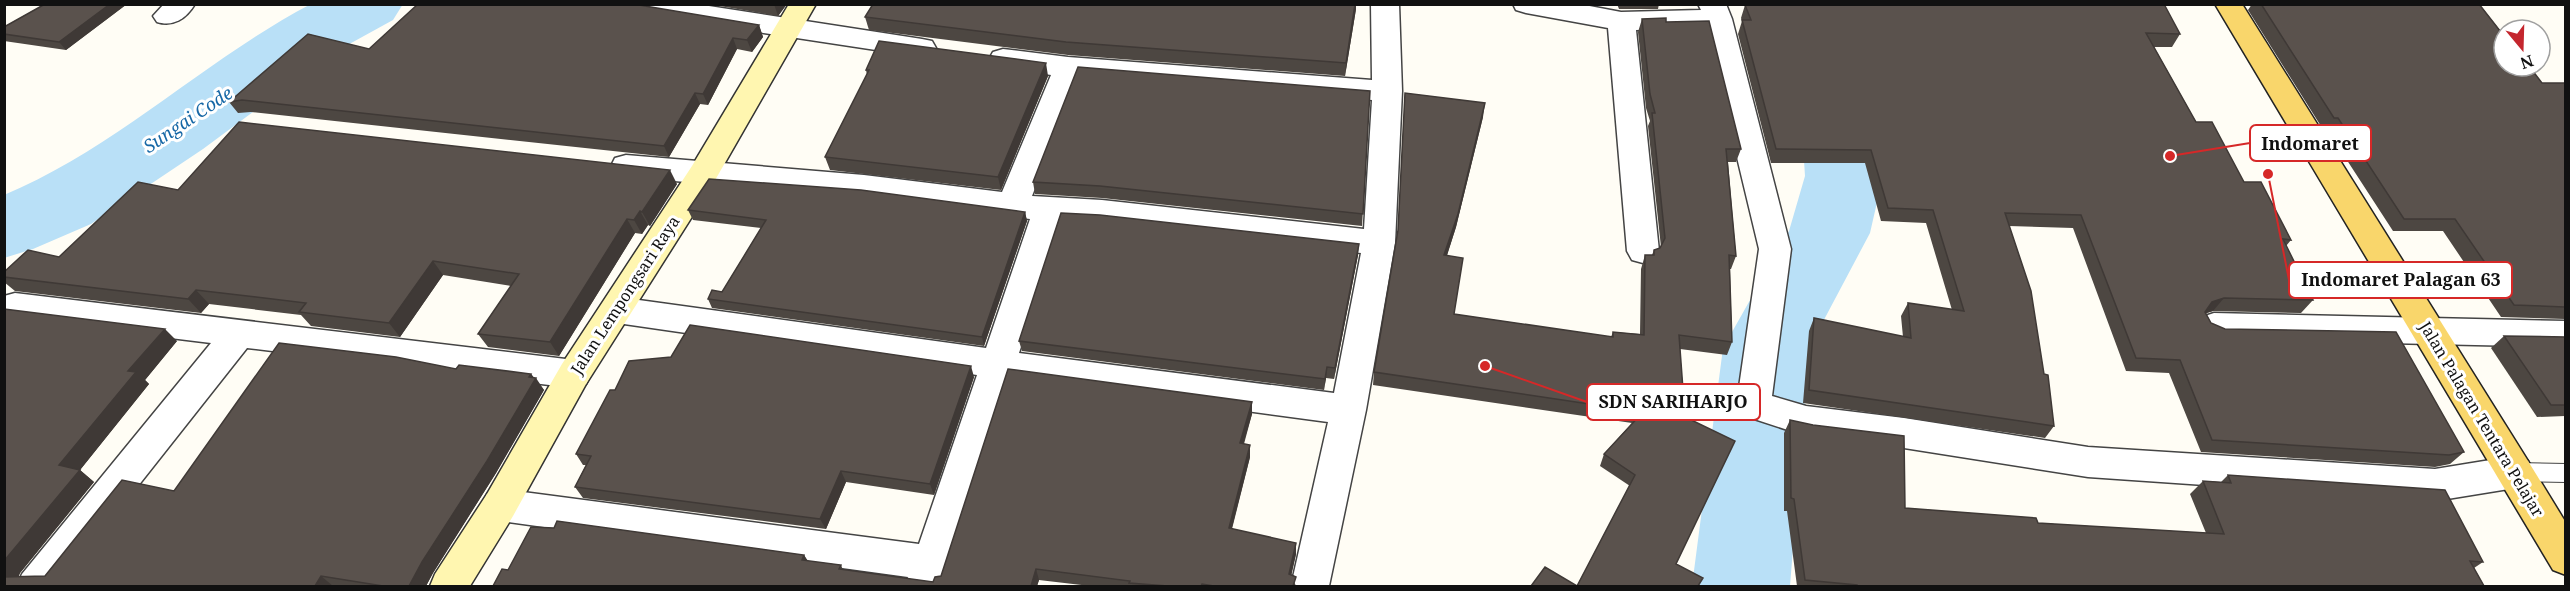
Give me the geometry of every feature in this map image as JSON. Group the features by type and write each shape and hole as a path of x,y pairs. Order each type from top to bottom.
{"main road":[{"name":"Jalan Palagan Tentara Pelajar","path":"2228,4 2515,472 2565,558"},
{"name":"Jalan Lempongsari Raya","path":"449,586 500,505 574,374 703,174 795,16"}],"street":[{"path":"633,4 795,16 963,54 1068,67 1387,91"},
{"path":"1310,586 1348,410 1379,243 1387,91 1385,4"},
{"path":"1526,4 1621,21 1715,12 1775,249 1754,401 1757,406 1806,421 1904,433 2088,462 2435,485 2515,472"},
{"path":"1621,21 1643,250"},
{"path":"1013,205 1068,67"},
{"path":"596,163 703,174 864,186 1049,210 1102,212 1379,243"},
{"path":"500,505 930,580 1049,210"},
{"path":"15,306 574,374"},
{"path":"617,310 998,364 1348,410"},
{"path":"2214,326 2565,334"},
{"path":"36,586 240,332"}],"lane":[{"path":"2515,472 2565,473"}],"building":[{"path":"45,4 110,4 59,42 4,34 4,27"},
{"path":"418,4 633,4 759,25 747,40 733,38 703,94 695,93 664,146 242,100 229,102 308,34 369,49"},
{"path":"873,4 1355,4 1346,63 1066,42 865,17"},
{"path":"2164,4 2180,34 2146,33 2196,122 2212,122 2244,182 2261,182 2291,240 2283,239 2313,300 2224,298 2212,302 2205,312 2211,323 2225,329 2396,332 2464,452 2449,455 2212,440 2180,360 2136,358 2081,215 2005,213 2031,291 2044,374 2048,375 2054,426 1809,390 1814,318 1911,338 1908,303 1964,311 1933,210 1888,208 1871,150 1776,149 1742,20 1751,20 1745,5"},
{"path":"2261,4 2479,4 2492,21 2492,78 2538,78 2542,83 2565,83 2565,307 2514,305 2455,219 2404,219 2338,118 2334,118"},
{"path":"1666,18 1666,22 1709,21 1741,149 1726,149 1736,256 1729,255 1732,342 1679,335 1685,417 1735,441 1676,564 1703,578 1698,586 1577,586 1635,475 1604,454 1643,412 1374,372 1398,230 1405,93 1485,103 1458,214 1444,255 1463,258 1454,314 1613,337 1613,332 1644,335 1645,255 1654,255 1654,250 1660,248 1665,238 1652,113 1655,113 1650,94 1642,19"},
{"path":"879,41 1046,63 998,177 825,157 869,70 866,70"},
{"path":"1078,67 1370,91 1363,214 1100,186 1033,182"},
{"path":"239,122 670,170 642,212 640,211 634,220 627,219 550,342 478,334 519,274 433,261 389,323 299,312 306,303 196,290 188,299 4,277 4,272 28,250 59,257 138,182 178,190"},
{"path":"709,179 861,190 1025,212 982,337 708,299 712,290 722,292 766,220 688,210"},
{"path":"1061,213 1100,215 1359,244 1335,368 1327,367 1325,379 1019,341"},
{"path":"4,309 165,329 128,371 136,372 59,465 80,470 4,561"},
{"path":"690,325 971,366 930,484 841,471 820,519 575,487 591,456 576,454 610,390 615,390 629,361 671,357"},
{"path":"2504,336 2565,337 2565,405 2551,405"},
{"path":"279,343 396,357 456,369 459,365 531,374 529,377 536,378 409,586 383,586 321,576 315,586 4,586 4,577 45,576 122,480 174,491"},
{"path":"1008,369 1252,402 1240,443 1250,445 1229,528 1296,543 1289,574 1296,577 1293,586 1202,584 1201,586 1168,586 1129,583 1130,581 1036,569 1031,586 493,586 502,569 508,570 531,527 554,528 557,521 804,555 802,560 841,565 839,569 933,582 935,577 941,576"},
{"path":"1790,420 1904,436 1905,508 2036,518 2038,523 2224,534 2203,481 2231,483 2228,475 2445,490 2483,562 2470,561 2484,586 1857,586 1805,580 1794,499 1791,498"},
{"path":"1545,567 1577,586 1531,586"}],"waterway":[{"name":"Sungai Code","path":"4,228 63,203 176,130 308,36 368,4"},
{"path":"1741,586 1766,348 1829,233 1844,176 1836,84 1837,35 1820,4"}],"place":[{"name":"Indomaret","path":"2170,156"},
{"name":"Indomaret Palagan 63","path":"2268,174"},
{"name":"SDN SARIHARJO","path":"1485,366"}]}
